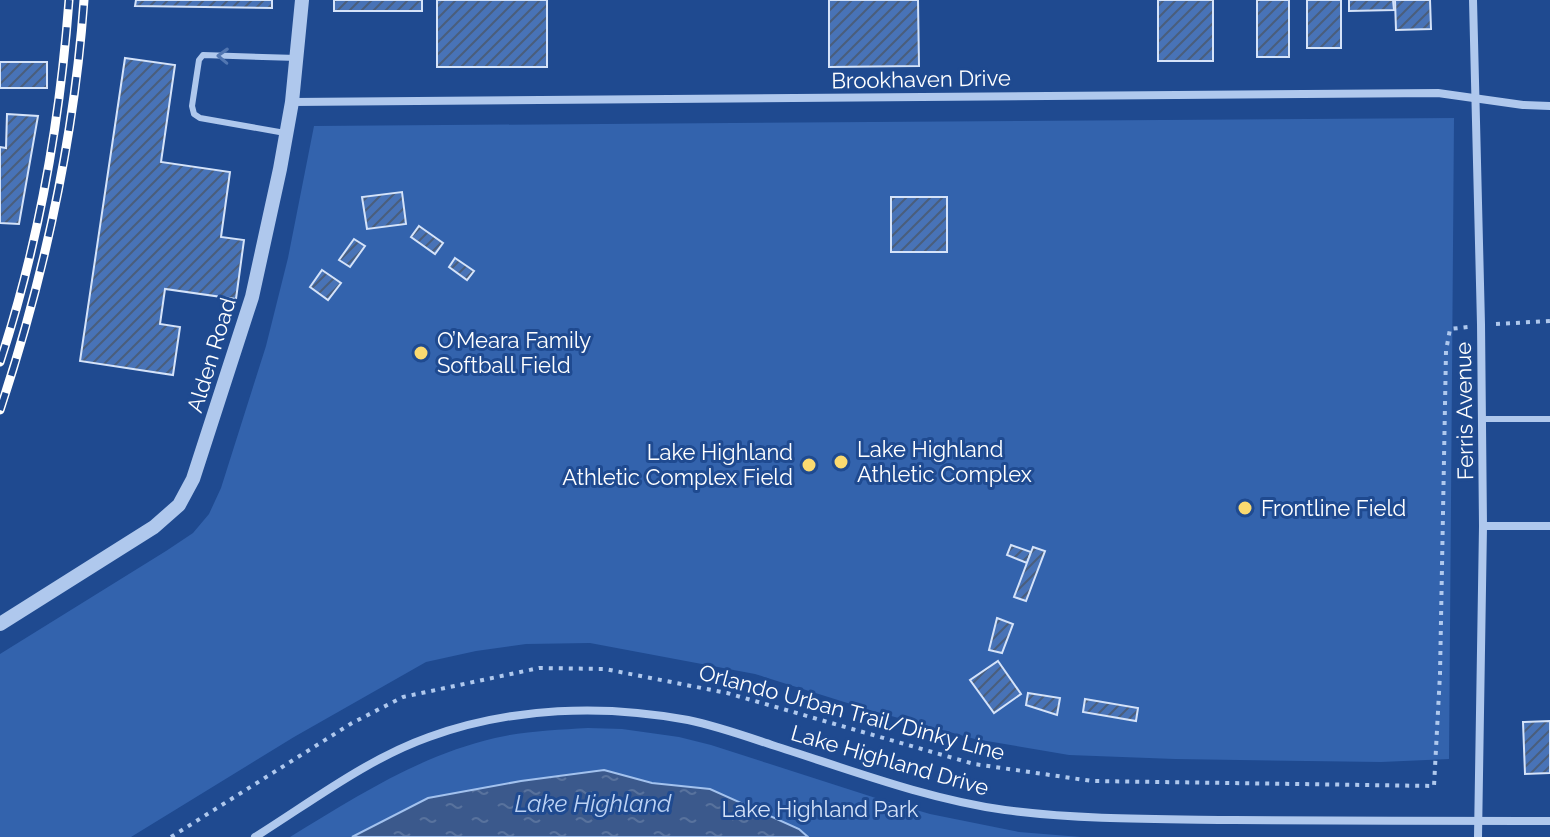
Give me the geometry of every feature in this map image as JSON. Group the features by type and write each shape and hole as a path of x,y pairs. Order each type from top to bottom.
{"street":[{"name":"Alden Road","path":"0,624 154,527 179,505 193,479 252,297 292,102 302,0"},
{"name":"Ferris Avenue","path":"1473,0 1483,526 1478,837"},
{"name":"Brookhaven Drive","path":"292,102 1438,93 1550,106"},
{"path":"1483,526 1550,526"},
{"name":"Lake Highland Drive","path":"255,837 390,754 429,737 510,717 595,710 691,721 900,786 1002,810 1132,819 1550,821"}],"lane":[{"path":"286,133 200,118 194,114 192,106 199,60 203,55 297,58"},
{"path":"1482,419 1550,419"}],"path":[{"path":"1481,324 1550,321"},
{"name":"Orlando Urban Trail/Dinky Line","path":"171,837 352,723 403,697 539,668 605,669 727,693 974,764 1092,781 1434,786 1440,674 1446,351 1450,329 1481,324"}],"green space":[{"name":"Lake Highland Athletic Complex","path":"1454,118 1449,759 1381,762 1069,755 975,739 755,674 590,643 526,644 426,662 294,737 131,837 0,837 0,654 193,533 209,514 221,488 266,346 288,258 314,126"},
{"name":"Lake Highland Park","path":"588,728 679,737 930,814 1019,832 1081,837 808,837 799,829 710,789 652,783 604,770 428,798 352,837 290,837 388,779 440,755 506,736"}],"water":[{"name":"Lake Highland","path":"604,770 652,783 710,789 799,829 808,837 352,837 428,798"}],"building":[{"path":"136,0 272,0 272,8 135,6"},
{"path":"334,0 422,0 422,11 334,11"},
{"path":"437,0 547,0 547,67 437,67"},
{"path":"829,0 918,0 919,66 829,67"},
{"path":"1158,0 1213,0 1213,61 1158,61"},
{"path":"1257,0 1289,0 1289,57 1257,57"},
{"path":"1307,0 1341,0 1341,48 1307,48"},
{"path":"1349,0 1393,0 1394,10 1349,11"},
{"path":"1395,0 1430,0 1431,29 1396,30"},
{"path":"125,58 175,65 161,162 230,172 221,237 244,240 236,299 165,289 160,324 180,327 173,375 80,361"},
{"path":"0,62 47,62 47,88 0,88"},
{"path":"7,114 38,116 19,224 0,223 0,147 6,148"},
{"path":"402,192 406,224 367,229 362,197"},
{"path":"891,197 947,197 947,252 891,252"},
{"path":"419,226 443,243 435,254 411,237"},
{"path":"354,239 365,246 350,267 339,260"},
{"path":"455,258 474,271 467,280 449,267"},
{"path":"322,270 341,283 328,300 310,287"},
{"path":"1011,545 1031,552 1027,563 1007,555"},
{"path":"1033,547 1045,551 1026,601 1014,597"},
{"path":"997,618 1013,624 1002,653 989,650"},
{"path":"998,661 1021,694 994,713 970,680"},
{"path":"1028,693 1060,698 1057,715 1026,705"},
{"path":"1085,699 1138,708 1136,721 1083,712"},
{"path":"1550,721 1550,773 1525,774 1523,722"}],"railway":[{"path":"0,362 26,274 45,183 60,92 69,0"},
{"path":"0,410 30,310 55,208 73,104 84,0"}],"place":[{"name":"O’Meara Family Softball Field","path":"421,353"},
{"name":"Lake Highland Athletic Complex","path":"841,462"},
{"name":"Lake Highland Athletic Complex Field","path":"809,465"},
{"name":"Frontline Field","path":"1245,508"}]}
